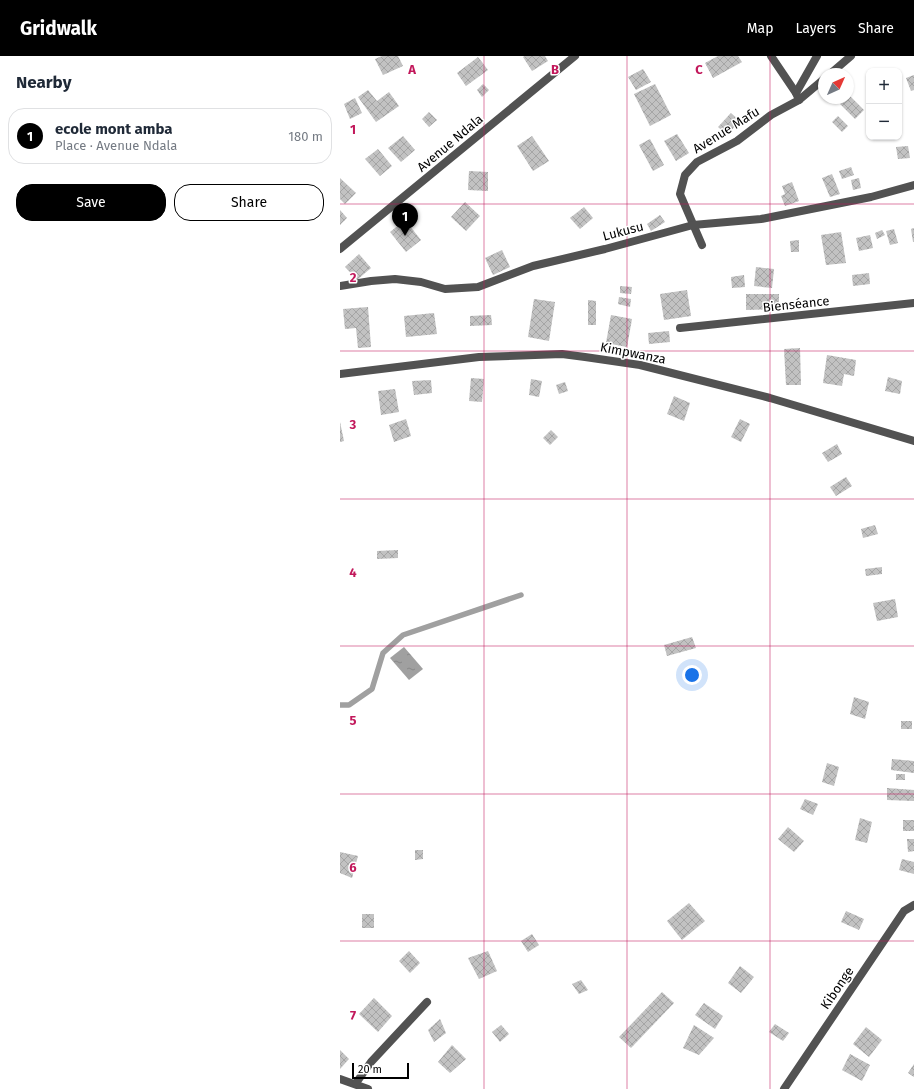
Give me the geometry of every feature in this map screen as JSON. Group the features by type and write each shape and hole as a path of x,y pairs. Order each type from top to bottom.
{"street":[{"name":"Avenue Ndala","path":"340,249 575,56"},
{"path":"771,56 798,96"},
{"path":"798,96 817,56"},
{"path":"837,68 851,56"},
{"name":"Avenue Mafu","path":"702,245 680,194 685,175 697,162 737,141 771,115 818,83"},
{"name":"Lukusu","path":"340,286 371,281 395,280 421,282 446,289 478,287 532,266 605,249 693,225 761,219 871,197 914,185"},
{"name":"Bienséance","path":"680,328 914,303"},
{"name":"Kimpwanza","path":"340,374 479,357 562,354 640,365 770,398 914,441"},
{"name":"Kibonge","path":"784,1089 904,911 914,905"},
{"path":"356,1083 371,1062 428,1002"},
{"path":"340,1079 356,1083 368,1089"}],"water":[{"path":"404,647 423,669 409,680 390,658"}],"building":[{"path":"382,56 398,56 403,66 383,75 375,59"},
{"path":"545,56 548,61 532,71 523,57"},
{"path":"718,56 738,56 742,62 713,78 705,63"},
{"path":"478,57 488,70 466,86 457,73"},
{"path":"643,69 651,82 636,90 628,77"},
{"path":"914,75 914,90 911,91 906,78"},
{"path":"483,84 489,90 482,97 477,90"},
{"path":"655,84 671,115 650,126 634,94"},
{"path":"368,90 377,101 389,92 399,106 376,122 358,97"},
{"path":"355,98 362,113 350,119 344,104"},
{"path":"854,100 864,110 855,119 840,104 854,104"},
{"path":"429,112 437,120 429,127 422,119"},
{"path":"731,113 740,121 727,135 718,127"},
{"path":"838,116 848,126 842,132 832,122"},
{"path":"677,134 689,153 676,161 664,141"},
{"path":"403,136 415,150 401,162 388,148"},
{"path":"532,136 549,161 533,171 517,146"},
{"path":"650,139 664,165 653,171 639,145"},
{"path":"908,146 910,158 898,159 896,147"},
{"path":"378,149 392,166 380,176 365,159"},
{"path":"851,167 854,175 842,179 839,171"},
{"path":"469,171 488,172 488,191 468,190"},
{"path":"832,174 840,194 830,197 822,178"},
{"path":"340,178 356,193 345,204 340,199"},
{"path":"859,178 861,188 853,190 851,180"},
{"path":"792,182 799,201 785,206 781,196 785,194 782,186"},
{"path":"465,202 480,216 466,231 451,217"},
{"path":"584,207 593,218 580,229 570,218"},
{"path":"340,210 347,218 340,225"},
{"path":"660,215 665,222 651,231 647,224"},
{"path":"405,220 421,240 406,252 390,232"},
{"path":"914,228 914,242 913,242 911,229"},
{"path":"894,229 898,243 890,245 886,231"},
{"path":"882,230 885,235 877,239 875,233"},
{"path":"841,232 846,263 826,265 821,235"},
{"path":"870,235 873,248 859,251 856,238"},
{"path":"799,240 799,252 791,252 790,241"},
{"path":"502,250 510,267 493,275 485,258"},
{"path":"359,254 371,268 357,280 345,267"},
{"path":"756,267 774,269 772,288 754,286"},
{"path":"869,273 870,284 853,286 852,275"},
{"path":"744,275 745,287 732,288 731,277"},
{"path":"620,286 632,287 631,294 620,293"},
{"path":"687,290 691,316 664,320 660,294"},
{"path":"746,294 779,294 779,309 746,310"},
{"path":"619,297 631,299 630,307 618,304"},
{"path":"534,299 555,302 549,341 528,337"},
{"path":"588,300 596,301 596,325 588,325"},
{"path":"368,307 371,347 358,348 356,328 345,329 343,309"},
{"path":"434,313 437,334 406,337 404,316"},
{"path":"491,315 492,325 470,326 470,316"},
{"path":"611,315 632,319 627,347 606,343"},
{"path":"669,331 670,342 649,344 648,333"},
{"path":"800,348 801,385 786,385 784,349"},
{"path":"827,355 856,360 854,376 844,374 842,386 823,383"},
{"path":"888,377 902,381 900,394 885,391"},
{"path":"471,378 484,379 482,402 469,401"},
{"path":"531,379 542,381 539,397 529,395"},
{"path":"431,380 432,393 414,395 412,381"},
{"path":"565,382 568,391 559,394 556,385"},
{"path":"395,389 399,412 381,415 378,391"},
{"path":"674,396 690,403 684,421 667,414"},
{"path":"406,419 411,436 394,442 389,425"},
{"path":"740,419 750,424 741,442 731,437"},
{"path":"340,422 344,441 340,442"},
{"path":"551,430 558,437 550,445 543,438"},
{"path":"837,444 842,454 828,462 822,453"},
{"path":"846,477 852,486 836,496 830,487"},
{"path":"875,525 878,534 863,538 861,529"},
{"path":"398,550 398,558 377,559 377,551"},
{"path":"882,567 882,574 866,576 865,569"},
{"path":"895,599 898,617 877,621 873,603"},
{"path":"692,637 696,648 667,656 664,645"},
{"path":"854,697 869,702 865,719 850,714"},
{"path":"901,721 912,721 912,729 901,729"},
{"path":"892,759 914,761 914,773 891,770"},
{"path":"827,763 839,767 834,786 822,782"},
{"path":"896,774 905,774 905,780 896,780"},
{"path":"887,788 914,790 914,801 887,800"},
{"path":"805,799 818,804 813,815 800,809"},
{"path":"860,818 872,822 867,843 855,840"},
{"path":"903,820 914,820 914,831 903,831"},
{"path":"788,827 804,841 794,852 778,839"},
{"path":"907,839 914,839 914,851 908,852"},
{"path":"415,850 423,850 423,859 415,860"},
{"path":"340,852 358,856 352,878 340,873"},
{"path":"902,859 914,862 914,874 899,870"},
{"path":"689,903 705,921 682,940 667,921"},
{"path":"846,911 864,919 859,930 841,922"},
{"path":"362,914 374,914 374,928 362,928"},
{"path":"532,934 539,945 528,952 521,941"},
{"path":"409,951 420,963 410,973 399,961"},
{"path":"488,951 497,971 479,979 468,958"},
{"path":"740,966 754,977 741,993 728,983"},
{"path":"581,980 588,990 579,994 572,984"},
{"path":"662,992 674,1003 631,1048 619,1037"},
{"path":"374,998 392,1016 378,1032 359,1014"},
{"path":"704,1003 723,1016 715,1029 695,1015"},
{"path":"440,1019 446,1033 434,1042 428,1030"},
{"path":"775,1024 789,1033 783,1041 769,1032"},
{"path":"501,1025 509,1034 500,1042 492,1032"},
{"path":"694,1025 714,1038 699,1055 683,1048"},
{"path":"866,1027 882,1040 869,1057 853,1044"},
{"path":"452,1045 466,1059 450,1073 438,1062"},
{"path":"340,1050 349,1059 340,1069"},
{"path":"850,1054 870,1065 862,1081 842,1070"},
{"path":"914,1064 914,1077 908,1073"}],"waterway":[{"path":"340,705 349,705 372,689 383,653 403,635 521,595"}],"place":[{"name":"ecole mont amba","path":"405,236"}]}
